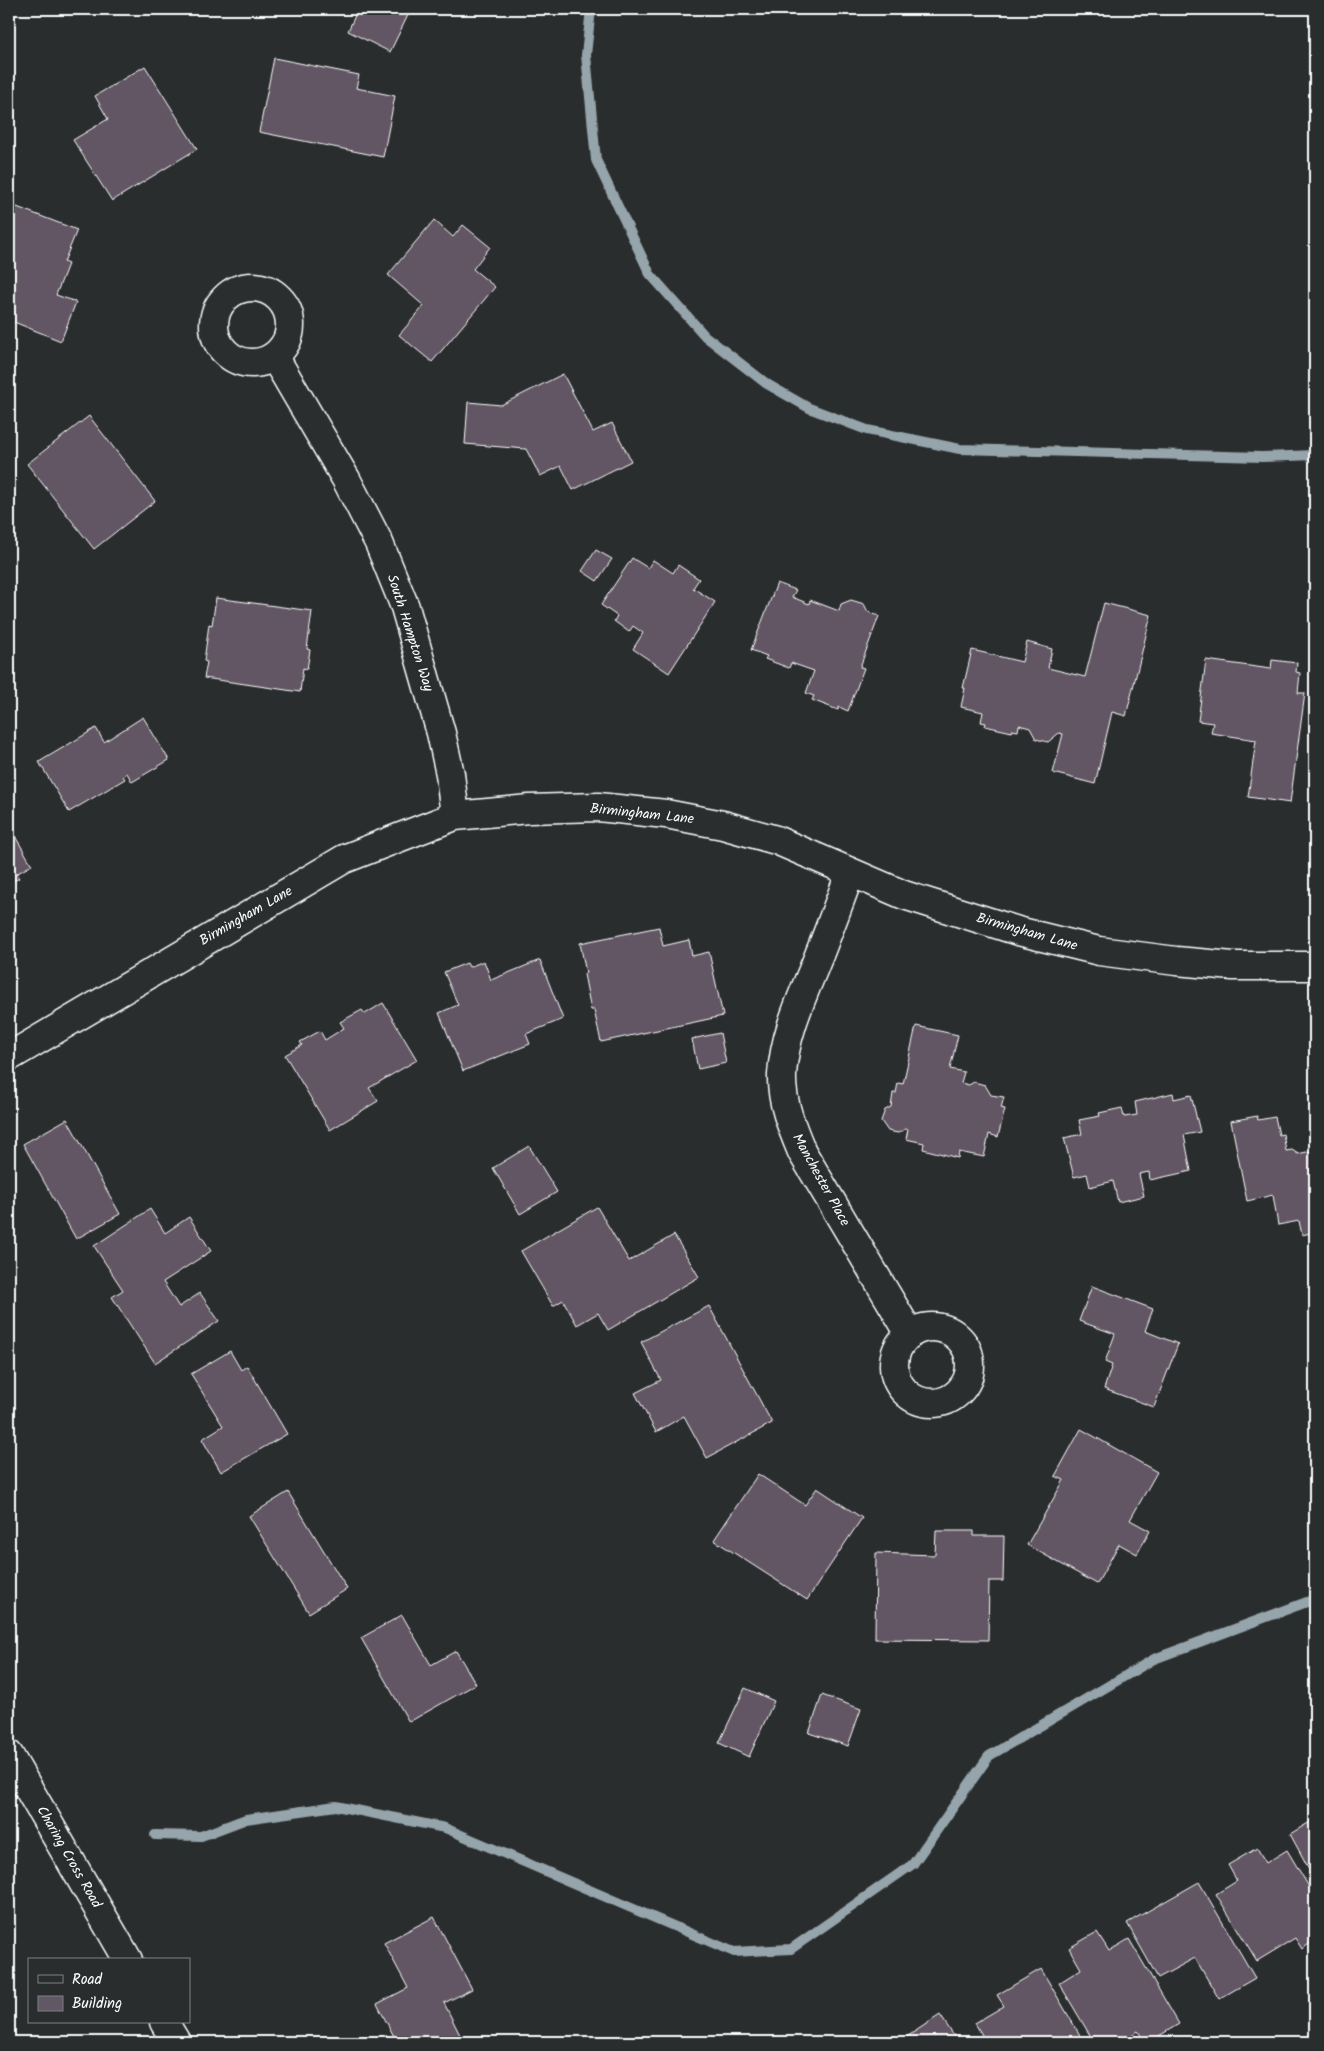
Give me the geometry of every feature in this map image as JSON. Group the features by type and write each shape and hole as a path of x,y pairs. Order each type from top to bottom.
{"street":[{"name":"South Hampton Way","path":"274,356 346,479 379,543 404,607 442,733 450,774 455,816"},
{"name":"Birmingham Lane","path":"9,1057 344,858 455,816 529,809 598,807 666,814 723,824 776,840 904,895 1018,931 1099,951 1233,966 1315,966"},
{"name":"Manchester Place","path":"850,873 792,1023 785,1050 782,1077 785,1104 791,1126 811,1169 910,1334"},
{"name":"Charing Cross Road","path":"9,1755 127,1958"},
{"path":"165,2024 176,2042"}],"building":[{"path":"358,9 411,9 390,52 348,31"},
{"path":"274,58 359,75 356,88 395,96 383,157 259,132"},
{"path":"145,66 197,149 112,201 73,140 108,119 95,96"},
{"path":"9,204 77,230 64,262 68,264 56,295 76,302 61,341 9,320"},
{"path":"434,220 453,237 463,225 490,247 473,269 495,287 432,362 399,335 424,306 388,275"},
{"path":"563,374 593,432 612,423 631,461 573,490 561,466 540,476 526,449 465,444 468,402 501,405"},
{"path":"89,416 155,501 94,549 27,464"},
{"path":"596,550 612,559 597,581 582,571"},
{"path":"632,558 648,568 653,560 673,573 678,565 699,579 693,588 715,602 669,673 633,649 643,633 633,626 629,632 614,621 617,616 601,605"},
{"path":"777,583 796,590 792,597 809,604 810,600 839,611 841,604 851,600 864,604 868,612 879,616 860,667 864,668 848,711 839,707 838,710 812,700 814,696 806,693 814,671 791,663 789,668 765,659 767,656 751,650"},
{"path":"216,598 312,611 307,649 310,650 307,669 303,668 300,692 204,678 207,662 204,661 209,624 212,625"},
{"path":"1104,603 1151,615 1126,716 1112,712 1095,784 1053,773 1063,734 1059,733 1048,742 1036,739 1030,728 1019,725 1018,731 1012,730 1012,732 985,726 986,723 981,722 983,712 961,707 965,688 963,688 972,650 1022,662 1027,642 1052,649 1048,668 1085,677"},
{"path":"1206,660 1271,669 1272,660 1297,663 1296,672 1300,673 1298,693 1305,693 1290,803 1248,797 1256,740 1211,733 1213,723 1198,721"},
{"path":"143,717 169,760 132,782 127,773 123,776 125,779 69,812 39,762 96,728 104,742"},
{"path":"9,826 32,865 16,874 19,878 9,884"},
{"path":"659,927 663,946 689,940 692,956 709,952 723,1016 601,1042 594,1010 591,1010 580,943"},
{"path":"540,960 563,1019 526,1034 530,1044 463,1071 439,1013 458,1005 444,972 467,963 469,967 484,961 491,980"},
{"path":"383,1003 417,1060 369,1088 378,1101 330,1130 285,1055 302,1045 300,1042 320,1031 325,1040 344,1028 340,1022 362,1010 365,1014"},
{"path":"916,1026 958,1035 950,1069 964,1072 961,1083 969,1085 974,1082 985,1085 991,1095 1004,1097 1001,1108 1005,1109 998,1137 989,1134 984,1157 959,1152 958,1158 923,1149 924,1143 906,1139 908,1129 898,1133 888,1131 881,1121 885,1110 891,1107 893,1093 896,1093 898,1083 903,1084"},
{"path":"720,1033 726,1063 698,1069 692,1039"},
{"path":"1173,1093 1174,1099 1191,1095 1200,1132 1184,1135 1191,1171 1150,1180 1149,1172 1139,1174 1144,1196 1118,1202 1113,1181 1090,1187 1087,1174 1074,1177 1064,1138 1082,1134 1079,1120 1100,1116 1099,1113 1122,1108 1124,1117 1137,1115 1135,1102"},
{"path":"1257,1116 1258,1120 1275,1117 1279,1135 1283,1134 1286,1151 1292,1150 1298,1154 1315,1150 1315,1232 1302,1235 1299,1221 1278,1225 1273,1195 1247,1201 1231,1121"},
{"path":"67,1119 120,1214 76,1239 23,1144"},
{"path":"529,1146 557,1192 520,1214 493,1168"},
{"path":"597,1207 629,1261 674,1235 699,1277 608,1330 598,1313 577,1325 563,1300 553,1306 521,1251"},
{"path":"150,1209 165,1233 189,1217 211,1251 163,1282 179,1307 200,1293 219,1321 155,1363 112,1297 123,1290 94,1246"},
{"path":"1092,1286 1153,1309 1145,1331 1178,1344 1154,1407 1104,1389 1112,1365 1105,1362 1115,1334 1079,1321"},
{"path":"709,1306 772,1423 707,1458 684,1416 656,1432 635,1393 661,1380 641,1342"},
{"path":"230,1351 241,1370 247,1366 287,1434 221,1472 202,1439 223,1426 191,1374"},
{"path":"1081,1429 1157,1472 1130,1520 1150,1531 1137,1554 1119,1544 1097,1584 1027,1545 1064,1480 1055,1476"},
{"path":"758,1474 805,1505 817,1488 862,1518 807,1600 714,1540"},
{"path":"288,1492 347,1589 309,1613 249,1516"},
{"path":"936,1531 974,1531 974,1536 1004,1536 1003,1581 989,1581 988,1640 875,1639 876,1553 935,1555"},
{"path":"402,1615 431,1665 456,1651 476,1684 409,1722 361,1638"},
{"path":"745,1688 774,1701 749,1757 719,1743"},
{"path":"822,1695 861,1709 848,1746 809,1733"},
{"path":"1315,1819 1315,1880 1290,1834"},
{"path":"1257,1848 1266,1863 1287,1850 1315,1897 1315,1940 1302,1949 1295,1938 1257,1961 1216,1894 1237,1881 1228,1865"},
{"path":"1199,1882 1255,1978 1219,1999 1195,1958 1158,1978 1127,1923"},
{"path":"434,1917 472,1989 444,2003 460,2035 447,2042 397,2042 377,2004 408,1988 384,1943"},
{"path":"1097,1932 1109,1951 1129,1939 1179,2024 1149,2042 1145,2042 1138,2031 1120,2042 1094,2042 1059,1983 1081,1969 1069,1948"},
{"path":"1041,1969 1084,2042 986,2042 975,2023 1004,2006 997,1995"},
{"path":"940,2015 958,2042 899,2042"}],"waterway":[{"path":"591,9 586,55 596,160 650,274 705,336 767,384 809,408 867,430 960,449 1262,457 1315,455"},
{"path":"155,1835 201,1836 246,1819 336,1806 445,1828 734,1952 791,1949 913,1864 989,1756 1154,1659 1315,1599"}]}
